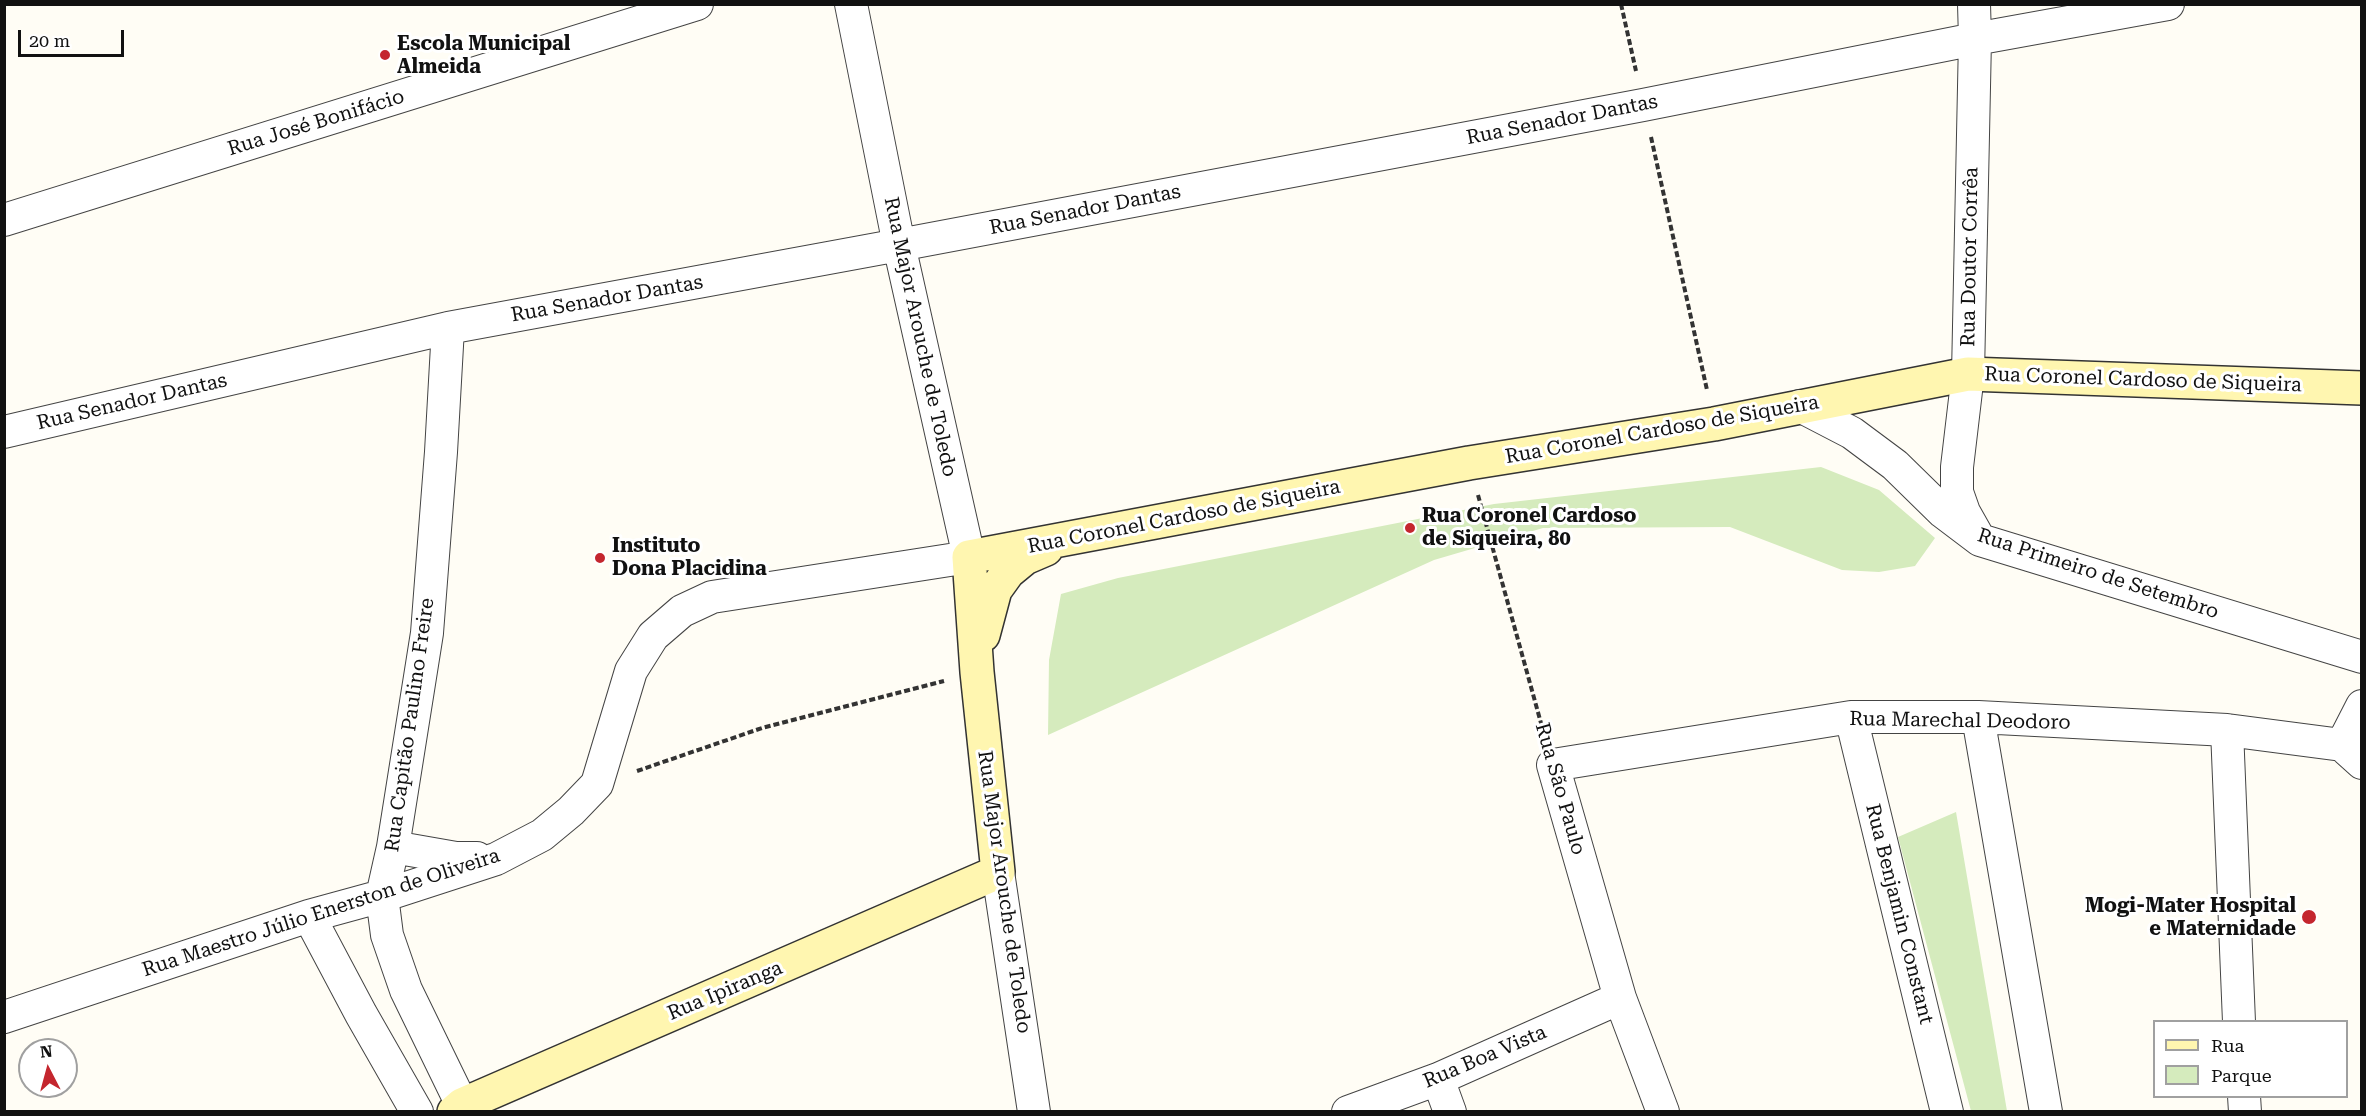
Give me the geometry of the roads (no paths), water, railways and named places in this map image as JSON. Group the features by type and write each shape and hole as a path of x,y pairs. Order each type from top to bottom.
{"main road":[{"name":"Rua Coronel Cardoso de Siqueira","path":"969,557 1469,463 1714,424 1968,374 2361,388"},
{"name":"Rua Major Arouche de Toledo","path":"977,672 985,620 995,590 1008,572 1025,558 1068,539"},
{"name":"Rua Major Arouche de Toledo","path":"969,557 977,672 998,872"},
{"name":"Rua Ipiranga","path":"458,1108 998,872"}],"street":[{"name":"Rua José Bonifácio","path":"4,220 697,4"},
{"name":"Rua Major Arouche de Toledo","path":"850,4 899,245 969,557"},
{"name":"Rua Doutor Corrêa","path":"1974,4 1968,374 1957,467 1957,492 1964,512 1980,540"},
{"name":"Rua Senador Dantas","path":"4,432 448,328 1643,105 1975,39 2168,4"},
{"name":"Rua Capitão Paulino Freire","path":"448,328 427,633 393,847 382,896 387,935 406,990 458,1108"},
{"name":"Rua Primeiro de Setembro","path":"1800,406 1852,433 1895,465 1950,518 1980,540 2361,657"},
{"name":"Rua Maestro Júlio Enerston de Oliveira","path":"4,1017 309,916 382,896 496,859 542,835 571,811 597,784 631,671 653,636 682,611 712,597 969,557"},
{"path":"2352,754 2361,706"},
{"name":"Rua Marechal Deodoro","path":"1553,765 1851,717 1978,717 2227,730 2352,754"},
{"name":"Rua Benjamin Constant","path":"1851,717 1947,1112"},
{"path":"1978,717 2046,1112"},
{"path":"2227,730 2239,1020"},
{"name":"Rua São Paulo","path":"1553,765 1620,998 1663,1112"},
{"path":"393,847 456,858 496,859"},
{"name":"Rua Major Arouche de Toledo","path":"998,872 1034,1112"},
{"path":"309,916 417,1112"},
{"name":"Rua Boa Vista","path":"1348,1112 1438,1079 1620,998"},
{"path":"1438,1079 1450,1112"}],"place":[{"name":"Escola Municipal Almeida","path":"385,55"},
{"name":"Rua Coronel Cardoso de Siqueira, 80","path":"1410,528"},
{"name":"Instituto Dona Placidina","path":"600,558"},
{"name":"Mogi-Mater Hospital e Maternidade","path":"2309,917"}]}
